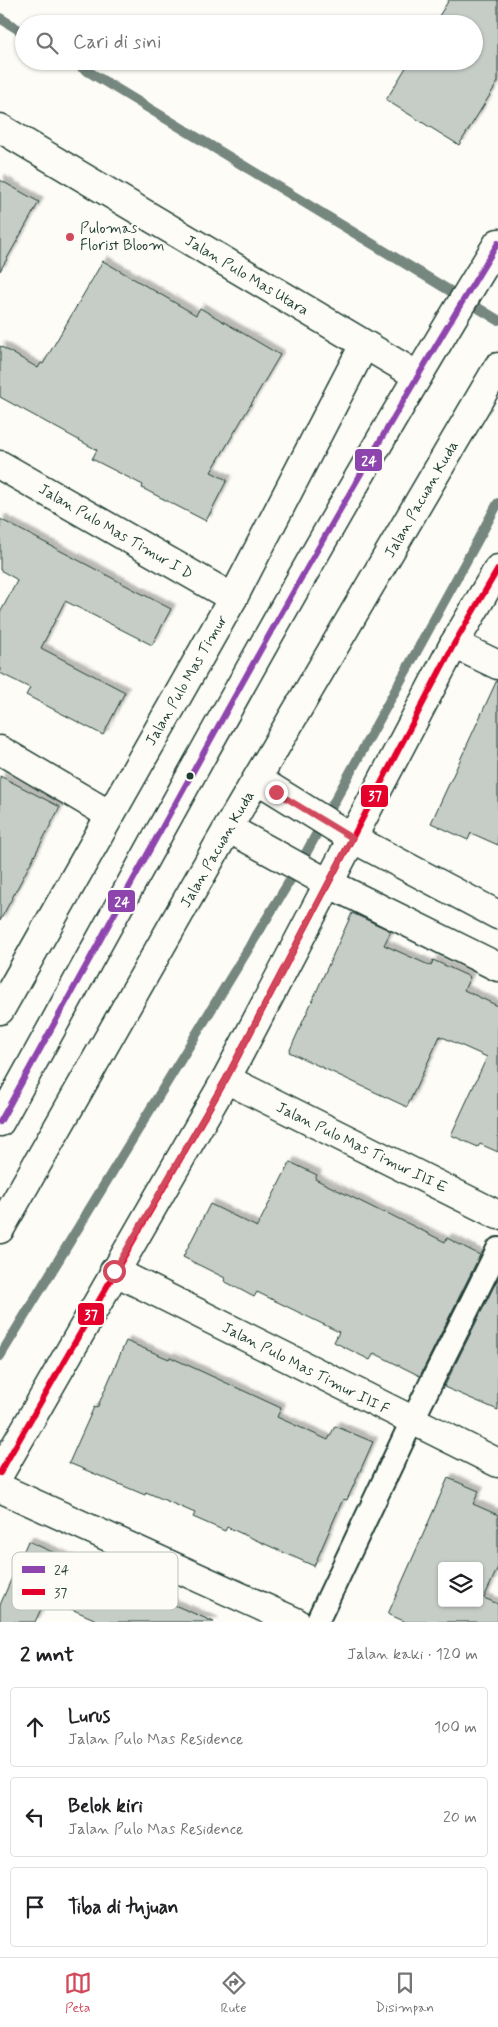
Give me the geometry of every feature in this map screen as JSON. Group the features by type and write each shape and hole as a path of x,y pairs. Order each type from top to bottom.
{"street":[{"name":"Jalan Pulo Mas Utara","path":"0,128 418,376"},
{"path":"0,1122 270,633 443,332 498,243"},
{"name":"Jalan Pulo Mas Timur","path":"3,997 110,815 233,598 364,345"},
{"name":"Jalan Pacuan Kuda","path":"0,1229 239,834 498,367"},
{"name":"Jalan Pulo Mas Timur I D","path":"0,465 233,598"},
{"path":"0,1473 114,1271 226,1079 320,879 344,834 498,569"},
{"path":"454,644 498,665"},
{"path":"0,750 110,815"},
{"path":"266,785 344,834 498,915"},
{"path":"239,834 320,879 498,967"},
{"name":"Jalan Pulo Mas Timur III E","path":"226,1079 498,1215"},
{"path":"317,1622 412,1421 498,1249"},
{"name":"Jalan Pulo Mas Timur III F","path":"114,1271 498,1463"},
{"path":"0,1488 141,1552"},
{"path":"178,1569 296,1622"}],"building":[{"path":"449,0 498,0 498,82 459,145 386,100 404,70 483,70 483,15 440,15"},
{"path":"0,180 39,202 0,271"},
{"path":"103,261 196,315 200,308 280,355 211,472 227,480 206,521 142,488 143,485 92,459 97,450 0,397 0,346 38,368 41,363 43,364"},
{"path":"0,519 171,609 152,645 65,601 41,648 125,692 103,735 26,695 30,688 0,673 0,613 17,581 0,570"},
{"path":"497,680 498,845 471,833 468,840 431,823"},
{"path":"0,776 60,807 0,921"},
{"path":"352,913 391,931 384,945 431,966 433,960 470,977 464,990 498,1006 498,1152 480,1144 478,1147 451,1135 487,1057 440,1036 407,1107 289,1052"},
{"path":"290,1162 317,1175 315,1179 384,1213 445,1242 447,1238 480,1255 420,1376 374,1353 370,1360 334,1342 339,1332 257,1292 254,1297 224,1281 225,1278 183,1257 210,1204 257,1227"},
{"path":"498,1278 498,1410 444,1387"},
{"path":"126,1341 169,1359 170,1357 281,1408 277,1417 328,1440 335,1426 373,1442 347,1500 343,1499 314,1566 227,1527 225,1531 193,1517 195,1513 146,1492 145,1495 69,1463 94,1407 97,1408"},
{"path":"448,1478 479,1491 473,1504 498,1515 498,1567 484,1598 498,1604 498,1622 406,1622 388,1614"},
{"path":"28,1541 52,1552 23,1552"},
{"path":"12,1578 12,1610 40,1610 35,1622 0,1622 0,1605"},
{"path":"178,1607 214,1622 101,1622 74,1610 178,1610"}],"waterway":[{"path":"0,18 15,27"},
{"path":"86,70 498,320"},
{"path":"0,1356 300,864 498,503"}],"transit line":[{"name":"24","path":"0,1122 306,569 498,243"},
{"name":"37","path":"0,1473 226,1079 454,644 498,569"}],"place":[{"name":"Pulomas Florist Bloom","path":"70,237"}],"route":[{"path":"114,1271 226,1079 352,838 276,792"}]}
